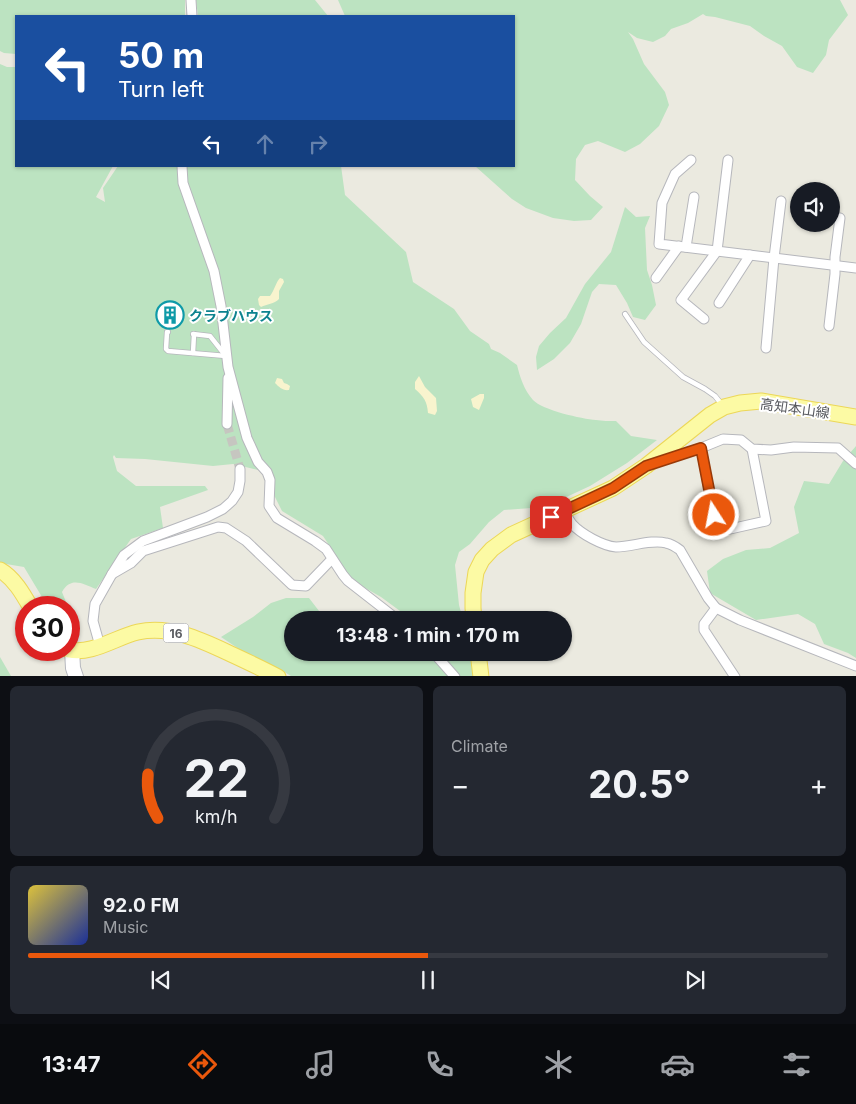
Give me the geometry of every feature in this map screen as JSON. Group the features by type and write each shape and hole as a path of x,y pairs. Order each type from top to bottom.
{"main road":[{"name":"高知本山線","path":"473,611 476,572 482,560 492,549 511,536 613,488 646,466 710,415 724,407 760,401 856,417"},
{"path":"0,570 10,578 24,596"},
{"name":"16","path":"80,650 152,630 179,633 198,638 278,676"},
{"path":"72,661 76,676"},
{"path":"479,661 481,676"}],"street":[{"path":"191,0 192,15"},
{"path":"691,160 675,174 662,203 660,244 856,268"},
{"path":"704,319 681,300 717,251 728,160"},
{"path":"182,167 183,183 214,271 221,306 228,367 247,438 258,462 267,472 270,480 269,506 277,518 315,541 326,550 348,581 386,611"},
{"path":"656,278 683,246 694,197"},
{"path":"766,348 781,201"},
{"path":"829,326 838,232"},
{"path":"719,303 750,256"},
{"path":"227,424 228,367"},
{"path":"646,466 723,439 741,440 752,448 771,450 794,446 838,448 856,464"},
{"path":"701,448 717,532 766,521 752,448"},
{"path":"100,646 93,621 95,604 124,555 143,541 223,509 238,492 240,469"},
{"path":"564,511 572,525 586,536 602,544 615,547 665,542 673,545 680,550 708,598 716,608 740,620 856,666"},
{"path":"112,574 131,563 143,551 218,527 226,528 246,541 292,585 306,586 332,559"},
{"path":"716,608 704,624 704,630 734,676"},
{"path":"441,661 455,676"}],"lane":[{"path":"625,314 644,342 683,377 715,396 724,407"},
{"path":"168,332 166,332 166,349 168,351 226,356"},
{"path":"192,353 193,334 210,336 226,356"}],"green space":[{"path":"0,0 185,0 185,15 15,15 15,54 0,51"},
{"path":"196,0 315,0 327,15 198,15"},
{"path":"338,0 840,0 848,15 829,40 826,55 813,73 797,67 782,46 750,26 703,14 688,23 671,29 665,36 653,42 637,38 628,32 644,64 665,92 669,105 659,126 640,144 625,152 598,141 585,145 576,159 575,180 603,207 591,220 574,221 553,218 526,208 512,199 476,167 515,167 515,15 345,15"},
{"path":"0,64 7,67 15,67 15,167 112,167 96,197 105,202 103,188 117,167 341,167 345,195 406,252 413,282 454,309 470,331 489,344 491,349 517,365 525,388 533,400 545,407 572,416 616,421 631,436 657,440 627,463 590,486 545,507 504,510 489,522 470,544 459,552 455,565 461,611 400,611 381,597 346,577 335,554 323,536 282,511 262,471 233,464 213,466 116,458 114,455 117,471 136,486 205,486 208,490 160,507 163,528 131,539 96,589 73,583 69,584 62,592 64,596 41,596 24,567 0,563"},
{"path":"625,207 636,217 650,216 645,228 647,270 656,305 645,320 633,317 616,285 599,284 592,292 581,324 570,343 554,359 537,370 536,357 539,346 566,318 585,284 611,252"},
{"path":"856,446 856,658 824,644 815,624 798,614 756,620 710,593 707,571 723,559 746,550 770,548 799,533 794,507 804,481 829,484 843,461"},
{"path":"286,598 309,598 319,611 284,611 284,661 472,661 475,676 291,676 254,659 221,637 271,603"},
{"path":"0,657 11,676 0,676"}],"sand":[{"path":"280,278 284,282 279,291 279,299 261,307 258,299 260,296 270,296"},
{"path":"419,376 425,387 436,398 437,411 435,415 428,413 427,405 421,394 415,389 415,382"},
{"path":"277,378 282,379 284,383 290,386 289,390 283,389 275,383"},
{"path":"484,394 484,398 479,410 473,407 471,399"}],"tunnel":[{"path":"227,424 240,469"}],"place":[{"name":"クラブハウス","path":"170,315"}],"route":[{"path":"551,517 613,488 646,466 701,448 714,515"}]}
